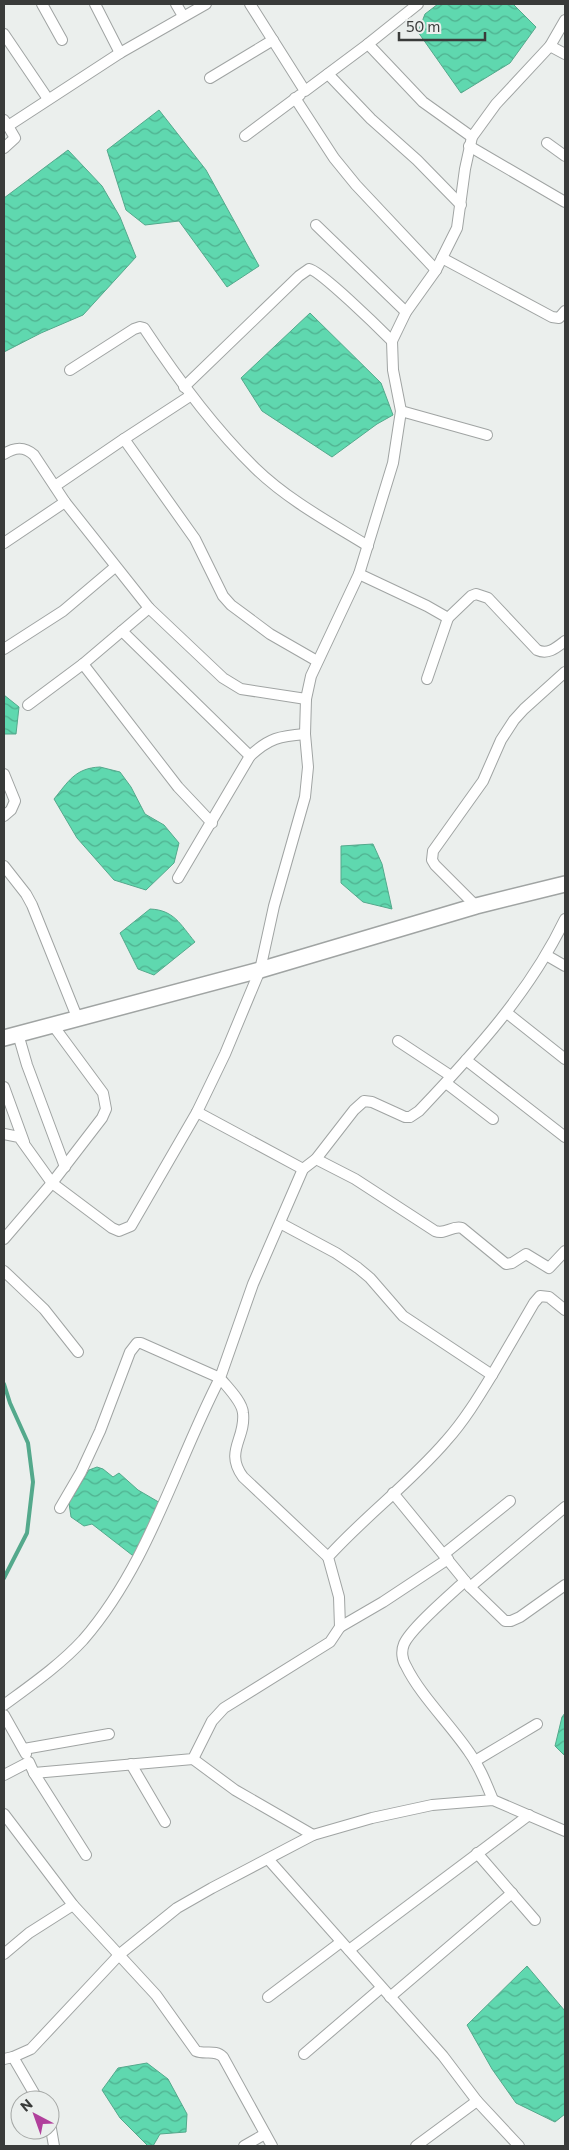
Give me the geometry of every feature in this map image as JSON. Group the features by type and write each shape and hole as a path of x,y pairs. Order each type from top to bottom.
{"main road":[{"path":"11,1036 260,970 476,906 565,884"}],"street":[{"path":"42,4 62,40"},
{"path":"96,4 120,54"},
{"path":"176,4 183,16"},
{"path":"4,148 15,138 6,123 206,4"},
{"path":"250,4 305,91"},
{"path":"245,136 418,4"},
{"path":"4,1134 19,1137 52,1183 112,1228 119,1230 131,1226 197,1112 225,1054 260,970 274,906 305,797 308,766 305,734 306,699 311,676 343,612 359,574 393,463 401,411 393,370 392,341 406,312 436,270 457,228 471,141 496,104 550,46 565,20"},
{"path":"4,34 48,99"},
{"path":"210,78 273,40"},
{"path":"368,44 423,102 471,141 565,202"},
{"path":"550,46 565,54"},
{"path":"328,74 370,119 417,160 461,205"},
{"path":"295,98 334,158 356,185 436,270"},
{"path":"547,143 565,156"},
{"path":"316,225 406,312"},
{"path":"442,258 552,317 559,318 565,311"},
{"path":"184,387 299,276 309,269 319,275 392,341"},
{"path":"70,370 140,327 144,328 190,396 256,468 308,510 368,546"},
{"path":"55,486 190,396"},
{"path":"401,411 487,436"},
{"path":"124,439 195,539 223,596 270,634 317,661"},
{"path":"4,454 14,448 28,450 34,455 64,502 149,608 231,685 251,692 306,699"},
{"path":"4,543 64,502"},
{"path":"4,649 69,606 116,567"},
{"path":"359,574 448,618"},
{"path":"426,679 448,618 471,596 476,594 488,598 537,650 543,653 550,651 565,641"},
{"path":"28,705 83,664 149,608"},
{"path":"122,631 250,756"},
{"path":"83,664 178,787 212,823"},
{"path":"476,906 436,866 432,860 434,851 483,781 501,740 514,720 565,672"},
{"path":"178,878 250,756 261,745 272,739 305,734"},
{"path":"4,774 15,801 11,810 4,816"},
{"path":"4,866 32,904 77,1017"},
{"path":"4,1705 71,1652 84,1638 118,1591 151,1534 204,1408 220,1378 253,1284 303,1169 316,1159 354,1110 364,1101 372,1102 405,1117 410,1117 419,1111 507,1013 532,980 565,919"},
{"path":"546,955 565,966"},
{"path":"507,1013 565,1059"},
{"path":"4,1239 65,1167 102,1118 106,1103 103,1093 52,1024"},
{"path":"11,1036 27,1065 65,1167"},
{"path":"398,1041 448,1079 493,1119"},
{"path":"466,1060 565,1137"},
{"path":"4,1086 24,1143"},
{"path":"197,1112 303,1169"},
{"path":"316,1159 355,1179 435,1231 443,1233 457,1227 462,1228 506,1264 512,1263 526,1254 549,1268 565,1251"},
{"path":"280,1223 336,1253 358,1268 370,1278 403,1316 492,1375"},
{"path":"4,1271 44,1310 78,1352"},
{"path":"328,1557 352,1530 445,1442 474,1406 534,1303 540,1296 549,1297 565,1310"},
{"path":"60,1508 81,1472 100,1430 130,1352 137,1343 142,1343 220,1378 241,1406 243,1422 235,1449 235,1460 238,1469 249,1483 328,1557 339,1597 340,1626"},
{"path":"393,1493 467,1584 505,1621 511,1621 520,1617 565,1585"},
{"path":"193,1759 212,1721 224,1708 322,1648 330,1642 340,1626 383,1602 446,1556 510,1501"},
{"path":"493,1800 476,1761 405,1666 402,1656 404,1644 412,1632 467,1584 565,1508"},
{"path":"4,1715 24,1749 34,1773 86,1855"},
{"path":"476,1761 537,1724"},
{"path":"24,1749 109,1734"},
{"path":"34,1773 193,1759 236,1790 313,1835"},
{"path":"4,1775 29,1762"},
{"path":"132,1764 165,1822"},
{"path":"31,2090 8,2058 31,2049 120,1954 177,1908 313,1835 372,1818 432,1805 493,1800 565,1831"},
{"path":"4,1814 74,1905 156,1995 196,2050 202,2053 215,2052 223,2057 272,2146"},
{"path":"349,1950 529,1815"},
{"path":"477,1853 535,1920"},
{"path":"268,1859 443,2056 477,2101 518,2146"},
{"path":"390,1997 512,1893"},
{"path":"4,1954 29,1934 74,1905"},
{"path":"268,1997 342,1942"},
{"path":"304,2054 381,1988"},
{"path":"416,2146 477,2101"},
{"path":"244,2146 265,2134"}],"water":[{"path":"438,4 513,4 536,27 510,63 461,93 418,32 425,14"},
{"path":"159,110 206,170 259,266 227,287 179,221 145,225 126,210 107,150"},
{"path":"68,150 102,186 120,217 136,257 83,315 41,333 4,352 4,198"},
{"path":"310,313 381,383 393,415 377,424 332,457 262,411 241,378"},
{"path":"4,695 19,707 16,734 4,734"},
{"path":"100,767 120,772 131,787 145,814 164,825 179,843 174,863 146,890 114,880 77,838 54,799 78,773"},
{"path":"373,844 382,864 392,909 363,902 341,883 341,846"},
{"path":"150,909 171,915 195,942 154,975 138,969 120,933"},
{"path":"97,1467 113,1477 119,1473 138,1490 162,1504 136,1556 132,1555 92,1524 84,1526 71,1517 69,1503 89,1470"},
{"path":"565,1713 565,1756 555,1746 562,1717"},
{"path":"527,1966 565,2011 565,2114 555,2122 516,2103 492,2069 467,2025"},
{"path":"147,2063 168,2079 187,2114 186,2132 160,2134 153,2146 148,2146 120,2118 102,2090 118,2068"}],"waterway":[{"path":"4,1384 10,1403 28,1443 33,1482 27,1533 4,1578"}]}
